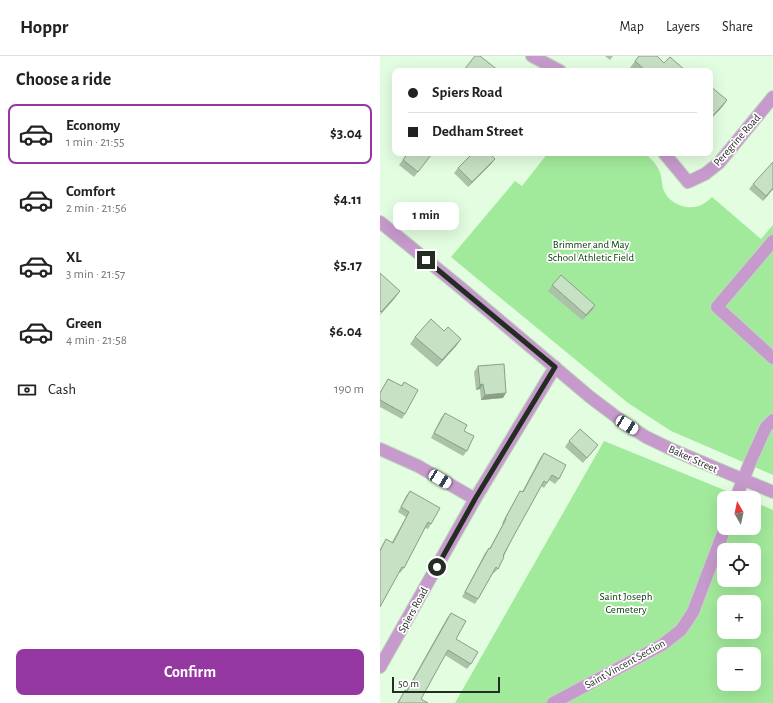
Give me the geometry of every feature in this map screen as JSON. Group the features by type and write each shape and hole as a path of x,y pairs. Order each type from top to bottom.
{"street":[{"path":"532,56 554,68"},
{"name":"Peregrine Road","path":"666,156 688,182 705,174 719,163 773,98"},
{"name":"Baker Street","path":"380,222 617,418 636,431 657,442 742,480 773,492"},
{"path":"773,241 717,307 773,358"},
{"name":"Spiers Road","path":"380,667 475,499 555,367"},
{"path":"738,491 766,427 773,420"},
{"path":"380,449 418,466 475,499"},
{"name":"Saint Vincent Section","path":"553,703 662,644 681,630 693,612 722,535"}],"green space":[{"name":"Brimmer and May School Athletic Field","path":"546,156 648,156 657,166 660,172 664,191 674,203 694,207 703,204 712,197 761,239 773,225 773,475 671,431 628,403 451,257 515,181 522,186"},
{"name":"Saint Joseph Cemetery","path":"604,441 727,491 717,491 717,535 761,535 761,505 773,510 773,703 455,703"}],"building":[{"path":"475,56 480,56 495,68 465,68"},
{"path":"639,56 657,56 664,63 670,57 683,68 643,68 635,61"},
{"path":"713,88 727,100 713,116"},
{"path":"406,156 430,156 418,172 403,160"},
{"path":"470,156 492,156 495,159 472,182 458,168"},
{"path":"773,162 773,188 766,196 753,184"},
{"path":"380,273 400,291 381,312 380,311"},
{"path":"561,275 595,305 586,315 552,285"},
{"path":"431,319 444,331 448,327 461,339 442,360 415,337"},
{"path":"504,364 506,393 485,395 483,384 480,385 478,366"},
{"path":"388,379 402,386 404,382 418,390 405,414 380,400 380,393"},
{"path":"445,413 467,425 464,431 474,436 467,451 434,433"},
{"path":"580,429 598,445 587,458 569,441"},
{"path":"544,453 566,465 559,479 552,475 547,483 544,481 503,556 504,557 498,569 496,567 478,599 465,592 489,548 490,549 520,491 523,492"},
{"path":"410,491 440,508 431,524 428,522 404,568 402,567 380,607 380,551 386,539 393,543 409,512 401,507"},
{"path":"451,613 466,621 456,639 478,652 471,664 448,650 421,699 428,703 398,703 405,690 407,691"}],"route":[{"path":"426,260 555,367 475,499 437,567"}]}
